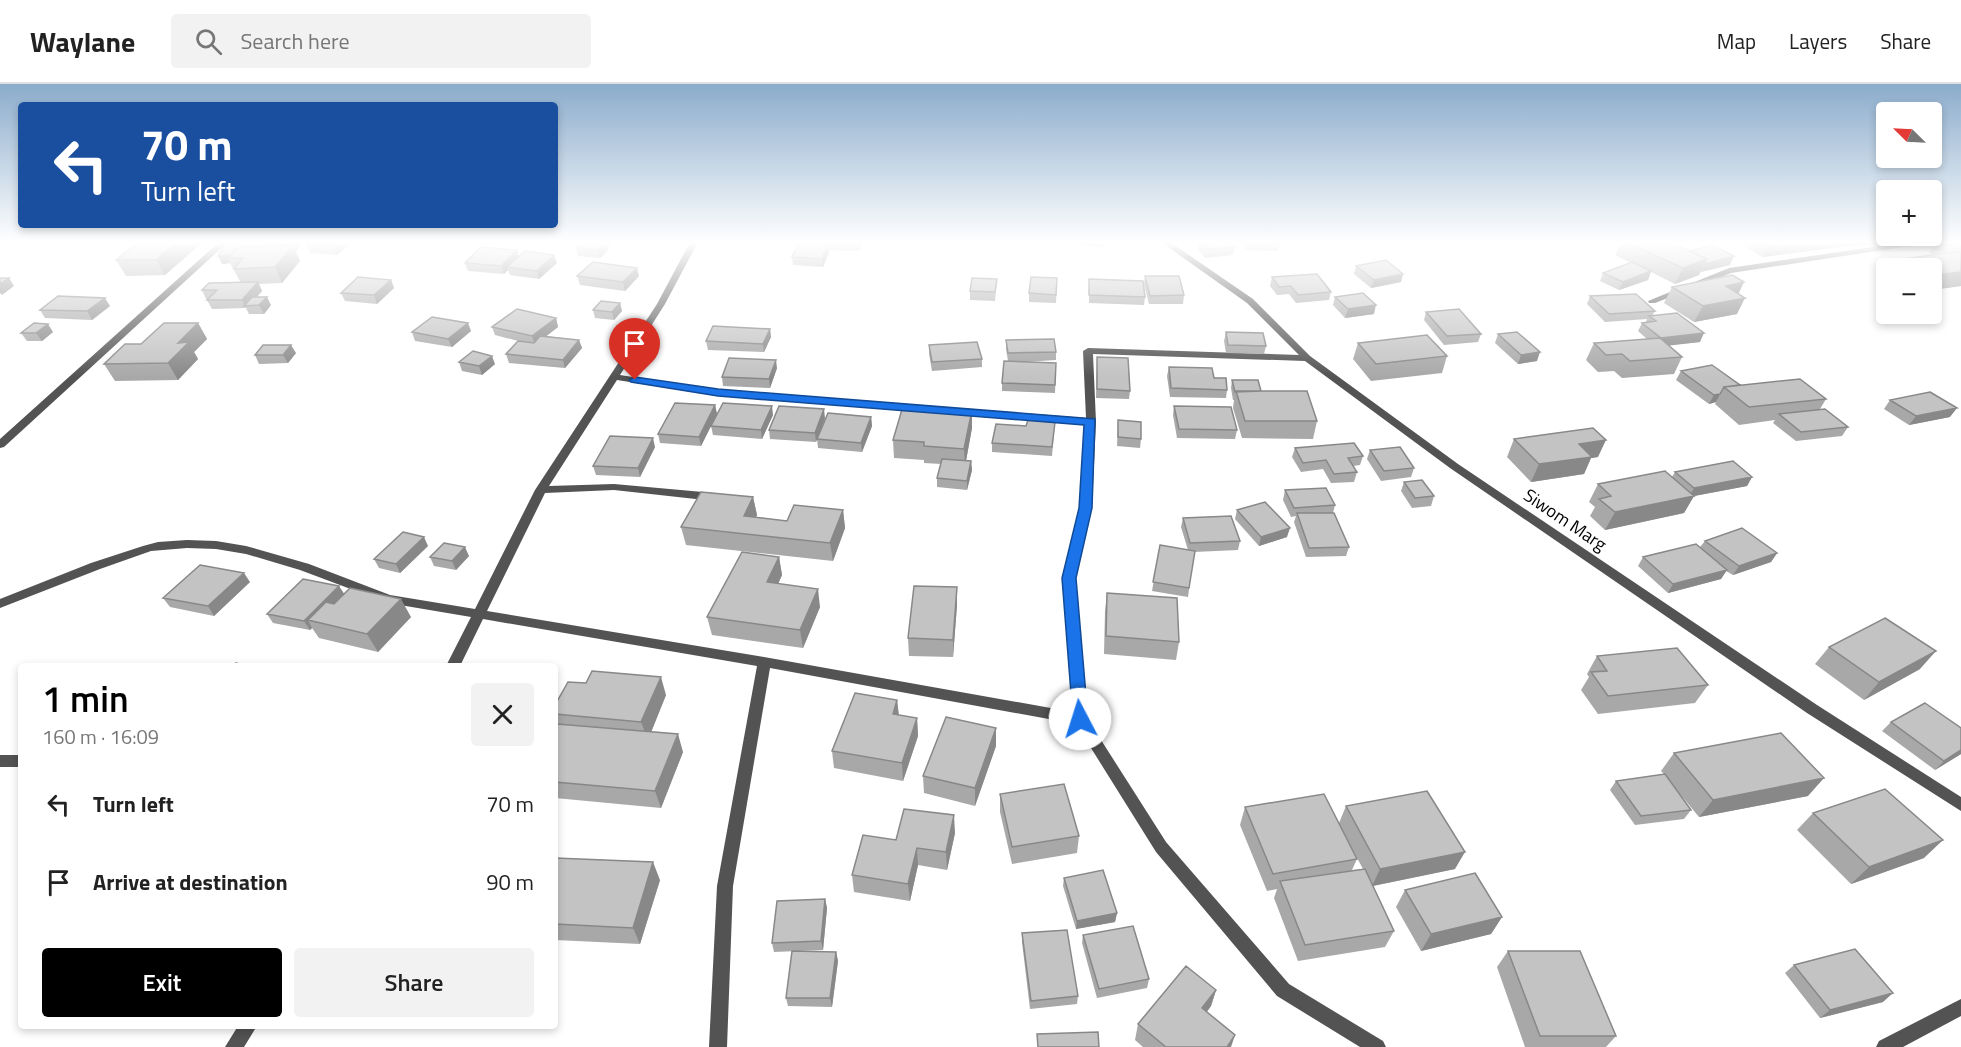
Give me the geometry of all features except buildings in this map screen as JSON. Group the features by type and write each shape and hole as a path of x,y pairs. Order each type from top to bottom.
{"street":[{"path":"0,445 174,287"},
{"path":"454,663 542,490 670,287"},
{"name":"Siwom Marg","path":"1229,287 1250,302 1307,358 1454,466 1812,710 1961,805"},
{"path":"1652,301 1688,287"},
{"path":"1307,358 1088,351 1090,422 1086,508 1069,578 1080,719 1161,847 1283,990 1377,1047"},
{"path":"614,377 718,393 928,409"},
{"path":"951,411 1090,422"},
{"path":"542,490 614,487 728,498"},
{"path":"0,604 24,596 95,564 158,546 200,544 250,551 338,579 388,599 764,662 1080,719"},
{"path":"718,1047 725,886 764,662"},
{"path":"0,760 18,761"},
{"path":"1885,1047 1961,1006"},
{"path":"234,1047 246,1029"}],"route":[{"path":"635,380 718,393 1090,422 1086,508 1069,578 1080,719"}]}
